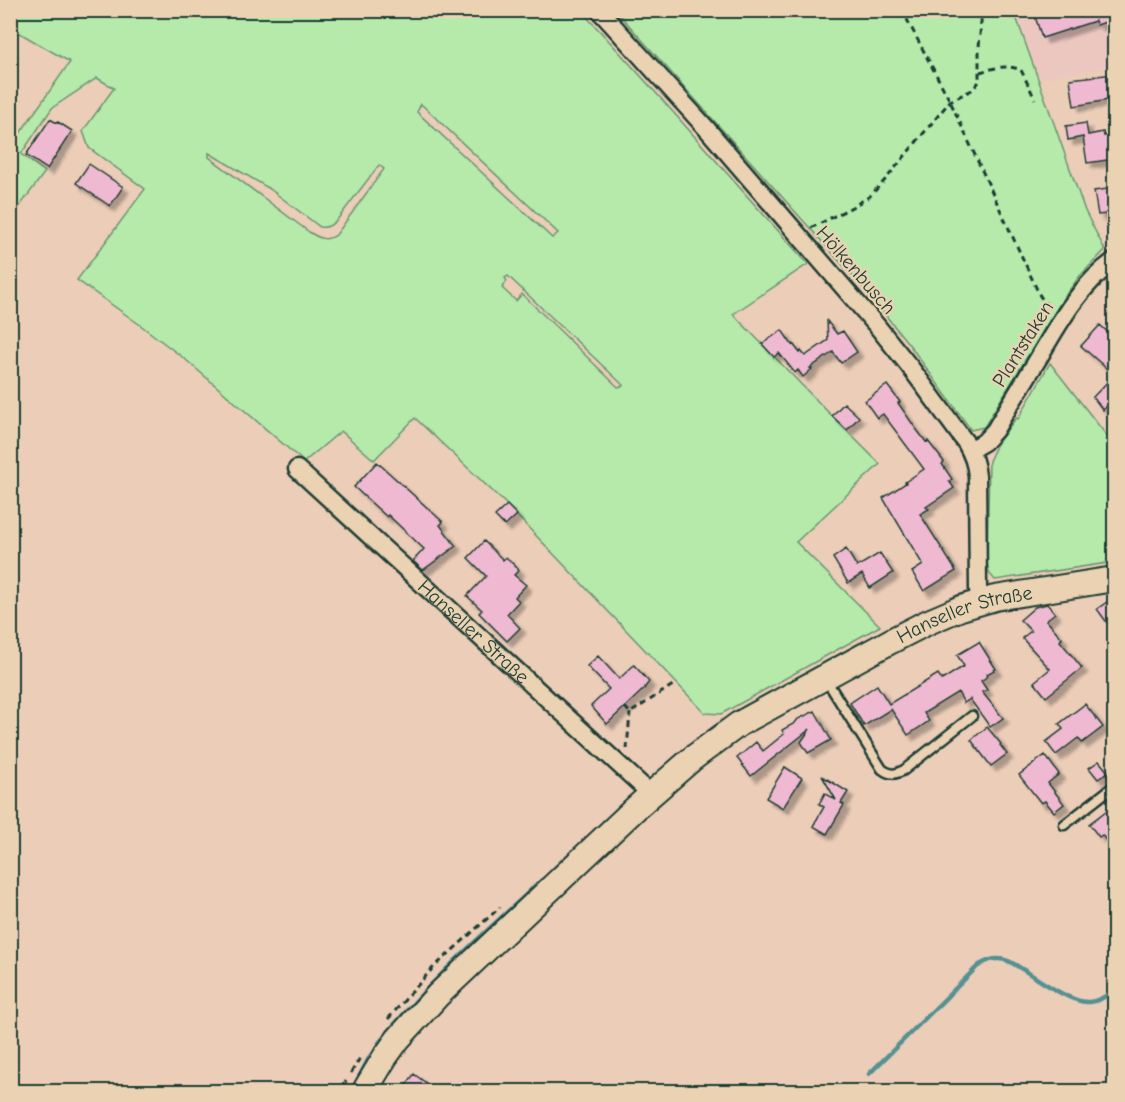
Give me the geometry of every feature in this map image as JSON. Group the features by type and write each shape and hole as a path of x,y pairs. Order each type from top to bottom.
{"main road":[{"name":"Hanseller Straße","path":"364,1092 398,1039 438,995 651,794 693,758 740,724 926,623 961,608 1012,595 1114,579"}],"street":[{"name":"Hölkenbusch","path":"599,10 707,129 877,326 910,367 970,450 976,465 977,476 980,602"},
{"name":"Plantstaken","path":"970,450 984,442 995,430 1060,322 1092,280 1114,261"},
{"name":"Hanseller Straße","path":"297,469 651,794"}],"lane":[{"path":"824,677 882,769 891,774 898,774 904,770 972,716"},
{"path":"1064,825 1114,786"}],"path":[{"path":"902,10 950,101 1040,296 1060,322"},
{"path":"798,234 824,223 870,196 950,101 972,90 979,82 982,10"},
{"path":"980,72 1013,66 1021,70 1035,99"},
{"path":"630,713 673,685"},
{"path":"625,707 630,713 627,749"}],"shaded area":[{"path":"1014,11 1114,11 1114,66 1038,79"}],"green space":[{"path":"621,10 1014,11 1085,211 1105,250 1079,277 1064,297 984,427 971,430 911,347 867,292 618,13"},
{"path":"11,11 581,11 808,264 733,314 880,464 796,542 880,626 721,714 705,713 505,503 415,418 374,460 341,431 304,462 186,360 77,280 145,189 89,148 83,131 114,88 97,78 52,108 21,154 45,172 11,218 11,146 70,62 11,28","holes":["421,104 558,233 552,238 417,112","209,153 270,189 320,227 329,226 337,220 379,165 384,169 336,235 326,239 309,232 209,157","508,276 623,386 618,387 522,294 516,301 502,288 507,281 505,278"]},
{"path":"1050,363 1114,445 1114,562 995,580 989,573 987,564 989,461 997,444 1016,418 1018,419"},
{"path":"859,643 861,647 728,723 723,720 744,706"}],"building":[{"path":"1033,10 1114,10 1114,19 1097,25 1095,21 1042,38"},
{"path":"1114,74 1114,99 1074,106 1070,79"},
{"path":"50,119 72,131 47,169 26,155"},
{"path":"1086,123 1088,135 1103,132 1104,136 1114,134 1114,159 1087,163 1083,137 1068,140 1066,126"},
{"path":"89,164 123,187 110,206 76,183"},
{"path":"1114,188 1114,213 1098,215 1094,191"},
{"path":"827,321 837,334 843,331 857,352 841,363 833,352 810,368 812,369 803,377 798,370 795,373 779,353 774,357 762,344 782,330 792,345 805,356 828,340"},
{"path":"1100,325 1114,338 1114,375 1081,346"},
{"path":"1114,375 1114,398 1103,410 1093,397"},
{"path":"887,385 914,426 944,462 942,464 952,479 949,481 954,488 926,507 929,509 920,514 956,571 924,591 912,572 923,565 883,498 924,469 883,414 877,418 865,401"},
{"path":"844,403 859,417 847,430 832,416"},
{"path":"377,462 443,522 440,525 456,546 423,570 413,561 424,549 354,487"},
{"path":"507,505 517,515 505,526 495,516"},
{"path":"484,541 503,560 506,557 519,570 514,575 526,585 515,597 519,601 507,614 520,628 507,641 479,613 482,610 467,596 486,576 468,558"},
{"path":"846,549 857,567 880,553 893,573 870,588 862,574 848,583 833,558"},
{"path":"1107,602 1114,610 1114,632 1097,609"},
{"path":"1047,604 1055,613 1046,620 1062,638 1060,641 1082,668 1046,697 1034,682 1050,669 1022,638 1031,631 1020,620 1035,607"},
{"path":"979,642 996,669 981,681 987,690 982,692 1003,718 990,727 970,699 964,703 958,692 924,713 929,721 908,735 891,709 864,726 850,703 877,685 889,704 938,674 942,680 964,666 957,655"},
{"path":"598,656 619,679 634,665 649,682 607,724 591,706 609,689 587,666"},
{"path":"1085,704 1103,727 1082,743 1078,738 1056,755 1046,742 1063,729 1059,724"},
{"path":"815,711 831,740 808,753 801,742 810,729 751,776 737,758 756,742 763,751 784,734 782,730"},
{"path":"987,727 1007,754 991,766 971,740"},
{"path":"1045,755 1059,774 1048,783 1064,804 1054,812 1045,801 1041,803 1019,775"},
{"path":"1099,761 1108,772 1098,779 1089,768"},
{"path":"785,767 802,778 783,808 766,798"},
{"path":"822,776 848,792 841,803 844,805 827,834 813,826 824,807 819,804 825,793 836,800"},
{"path":"1114,805 1114,851 1102,835 1099,837 1089,824"},
{"path":"414,1074 438,1092 401,1092"}],"waterway":[{"path":"554,869 573,851"},
{"path":"379,1043 437,979 542,880"},
{"path":"869,1074 978,966 989,960 1003,959 1010,962 1055,990 1082,1002 1097,1001 1114,990"},
{"path":"351,1092 370,1056"}]}
